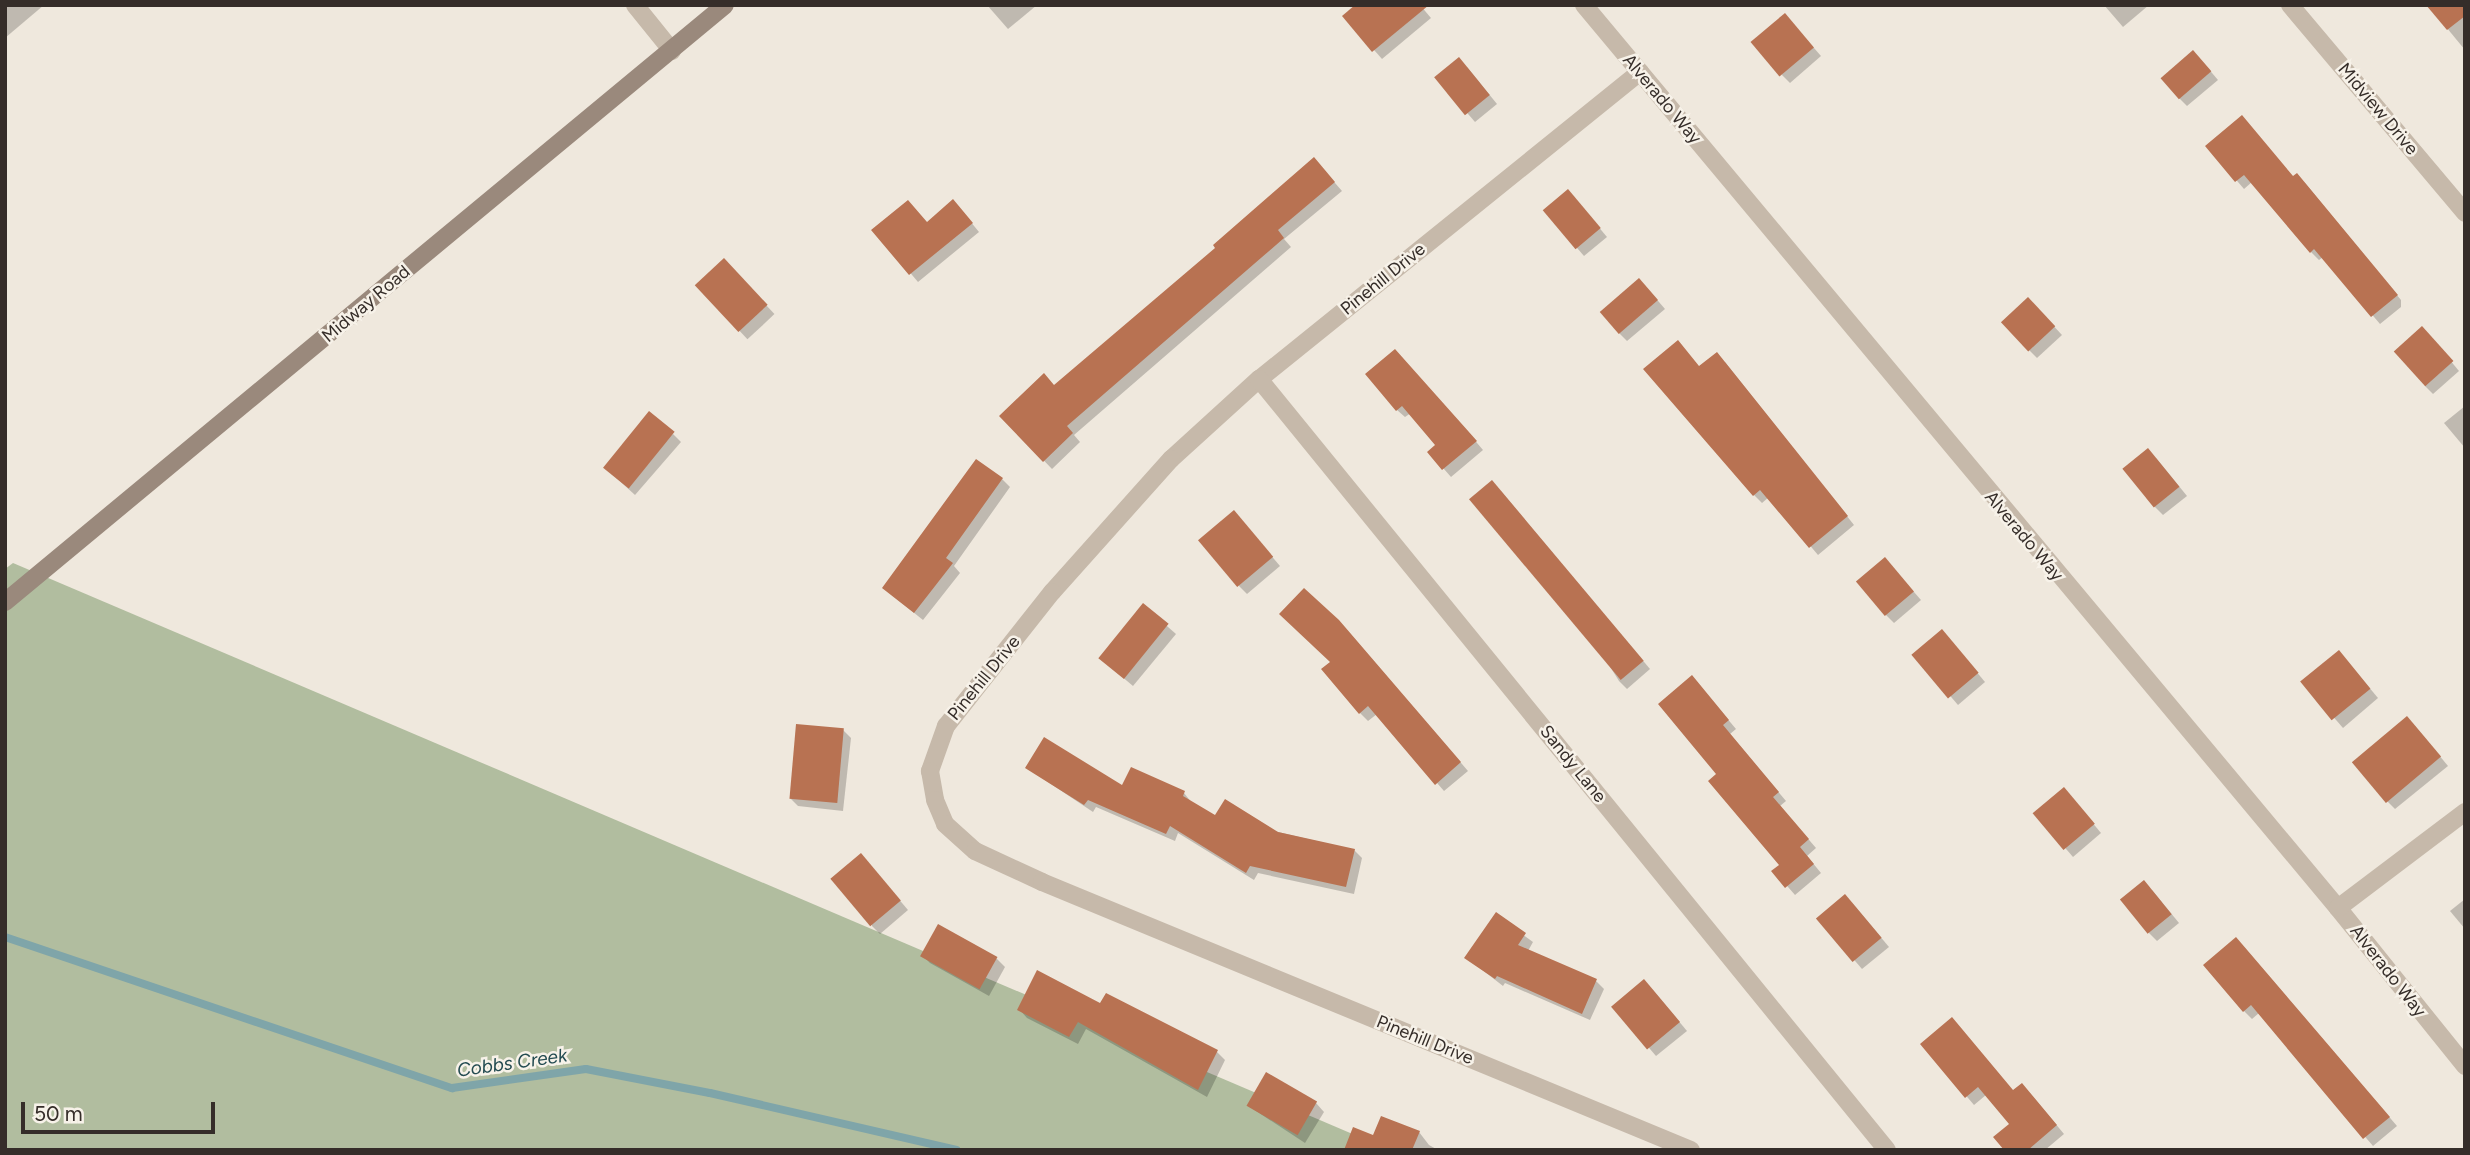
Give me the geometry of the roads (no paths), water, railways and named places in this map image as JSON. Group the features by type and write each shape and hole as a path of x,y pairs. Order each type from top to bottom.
{"street":[{"path":"635,5 671,51"},
{"name":"Midway Road","path":"5,602 725,5"},
{"name":"Alverado Way","path":"1584,5 2338,908 2465,1066"},
{"name":"Midview Drive","path":"2290,5 2465,213"},
{"name":"Pinehill Drive","path":"1640,72 1259,379 1171,459 1052,592 946,726 930,771 934,800 945,824 975,851 1042,882 1691,1150"},
{"name":"Sandy Lane","path":"1259,379 1887,1150"},
{"path":"2338,908 2465,812"}],"waterway":[{"name":"Cobbs Creek","path":"5,937 452,1088 586,1069 710,1093 956,1150"}]}
